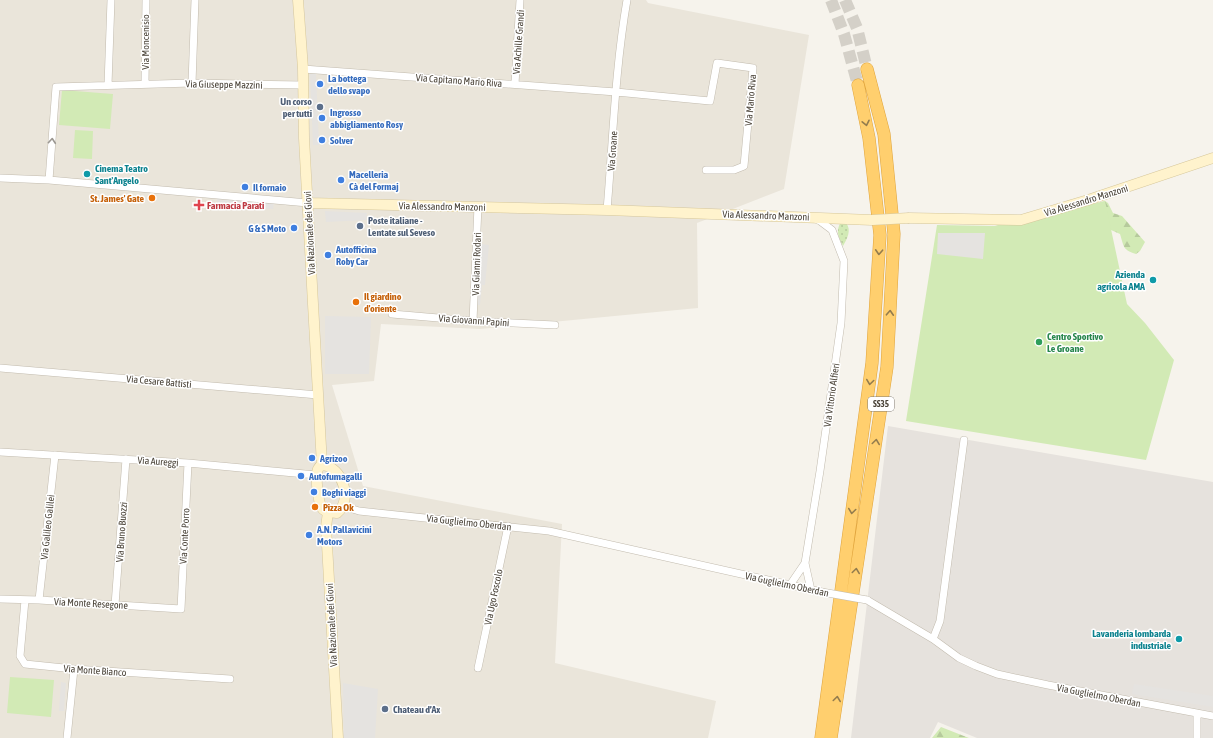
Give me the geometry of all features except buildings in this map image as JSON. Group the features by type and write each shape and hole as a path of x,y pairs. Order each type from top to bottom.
{"highway":[{"name":"SS35","path":"831,738 887,367 894,234 884,134 867,69"},
{"name":"SS35","path":"821,738 872,363 880,235 869,138 858,85"}],"street":[{"path":"108,85 111,0"},
{"name":"Via Moncenisio","path":"145,84 146,0"},
{"path":"192,84 195,0"},
{"name":"Via Nazionale dei Giovi","path":"298,0 303,69 302,85 312,304 322,465"},
{"name":"Via Achille Grandi","path":"515,84 520,0"},
{"name":"Via Groane","path":"608,210 616,92 627,0"},
{"name":"Via Mario Riva","path":"616,92 710,101 717,63 753,68 744,166 734,170 706,170"},
{"name":"Via Capitano Mario Riva","path":"303,69 616,92"},
{"name":"Via Giuseppe Mazzini","path":"49,180 56,87 145,84 302,85"},
{"name":"Via Alessandro Manzoni","path":"308,203 478,206 806,216 872,220 909,218 1020,220 1088,200 1213,158"},
{"path":"0,178 49,180 308,203"},
{"name":"Via Gianni Rodari","path":"473,321 478,206"},
{"name":"Via Vittorio Alfieri","path":"806,216 820,221 832,230 844,261 841,323 805,563 811,590"},
{"name":"Via Giovanni Papini","path":"392,314 473,321 555,325"},
{"name":"Via Cesare Battisti","path":"0,368 318,395"},
{"path":"933,639 940,620 964,440"},
{"name":"Via Aureggi","path":"0,452 188,463 316,475"},
{"name":"Via Galileo Galilei","path":"39,600 55,455"},
{"name":"Via Bruno Buozzi","path":"116,605 126,459"},
{"name":"Via Conte Porro","path":"181,609 188,463"},
{"path":"322,465 331,467 336,471 342,481 344,490 343,506 337,512 328,512 322,508 316,475 318,468 322,465"},
{"name":"Via Guglielmo Oberdan","path":"343,506 359,511 549,530 811,590 867,600 933,639 959,658 997,674 1024,681 1213,716"},
{"name":"Via Nazionale dei Giovi","path":"328,512 326,527 338,738"},
{"name":"Via Ugo Foscolo","path":"478,668 508,526"},
{"path":"790,585 805,563"},
{"name":"Via Monte Resegone","path":"0,599 181,609"},
{"name":"Via Monte Bianco","path":"25,600 20,656 25,664 74,670 230,679"},
{"path":"67,738 74,670"},
{"path":"1197,713 1197,738"}],"shaded area":[{"path":"0,0 646,0 648,3 809,35 784,189 697,223 698,308 480,329 381,324 374,381 332,385 363,486 562,524 555,663 716,701 708,738 0,738"},
{"path":"310,74 316,74 319,145 313,145"},
{"path":"217,199 274,202 273,209 217,206"},
{"path":"325,211 367,213 366,220 326,222"},
{"path":"938,233 985,233 983,259 937,254"},
{"path":"481,244 489,245 485,285 482,285 480,305 476,305"},
{"path":"325,316 371,317 369,374 325,374"},
{"path":"888,426 1213,482 1213,738 977,738 938,722 930,738 851,738"},
{"path":"61,682 66,683 64,711 59,711"},
{"path":"343,683 378,689 375,738 344,738"},
{"path":"1134,684 1213,696 1213,707 1132,694"}],"green space":[{"path":"62,90 113,94 110,129 59,125"},
{"path":"75,130 93,131 92,159 73,158"},
{"path":"1105,201 1108,203 1113,213 1122,216 1145,242 1140,251 1136,254 1126,249 1123,245 1120,234 1111,230 1019,224"},
{"name":"Centro Sportivo Le Groane","path":"1105,201 1127,304 1145,323 1174,360 1146,460 906,421 937,225 995,226 1001,224 1019,224"},
{"path":"841,222 846,223 849,229 843,246 838,231"},
{"path":"10,677 54,680 51,717 7,713"},
{"path":"941,727 969,738 932,738"}],"tunnel":[{"path":"831,0 844,34 858,85"},
{"path":"845,0 857,28 867,69"}],"place":[{"name":"La bottega dello svapo","path":"320,84"},
{"name":"Un corso per tutti","path":"320,107"},
{"name":"Ingrosso abbigliamento Rosy","path":"322,118"},
{"name":"Solver","path":"322,140"},
{"name":"Cinema Teatro Sant'Angelo","path":"87,174"},
{"name":"Macelleria Cà del Formaj","path":"341,180"},
{"name":"Il fornaio","path":"245,187"},
{"name":"St. James' Gate","path":"152,198"},
{"name":"Farmacia Parati","path":"199,205"},
{"name":"Poste italiane - Lentate sul Seveso","path":"360,226"},
{"name":"G & S Moto","path":"294,228"},
{"name":"Autofficina Roby Car","path":"328,255"},
{"name":"Azienda agricola AMA","path":"1153,280"},
{"name":"Il giardino d'oriente","path":"356,302"},
{"name":"Centro Sportivo Le Groane","path":"1039,342"},
{"name":"Agrizoo","path":"312,458"},
{"name":"Autofumagalli","path":"301,476"},
{"name":"Boghi viaggi","path":"314,492"},
{"name":"Pizza Ok","path":"315,507"},
{"name":"A.N. Pallavicini Motors","path":"309,535"},
{"name":"Lavanderia lombarda industriale","path":"1179,639"},
{"name":"Chateau d’Ax","path":"385,709"}]}
